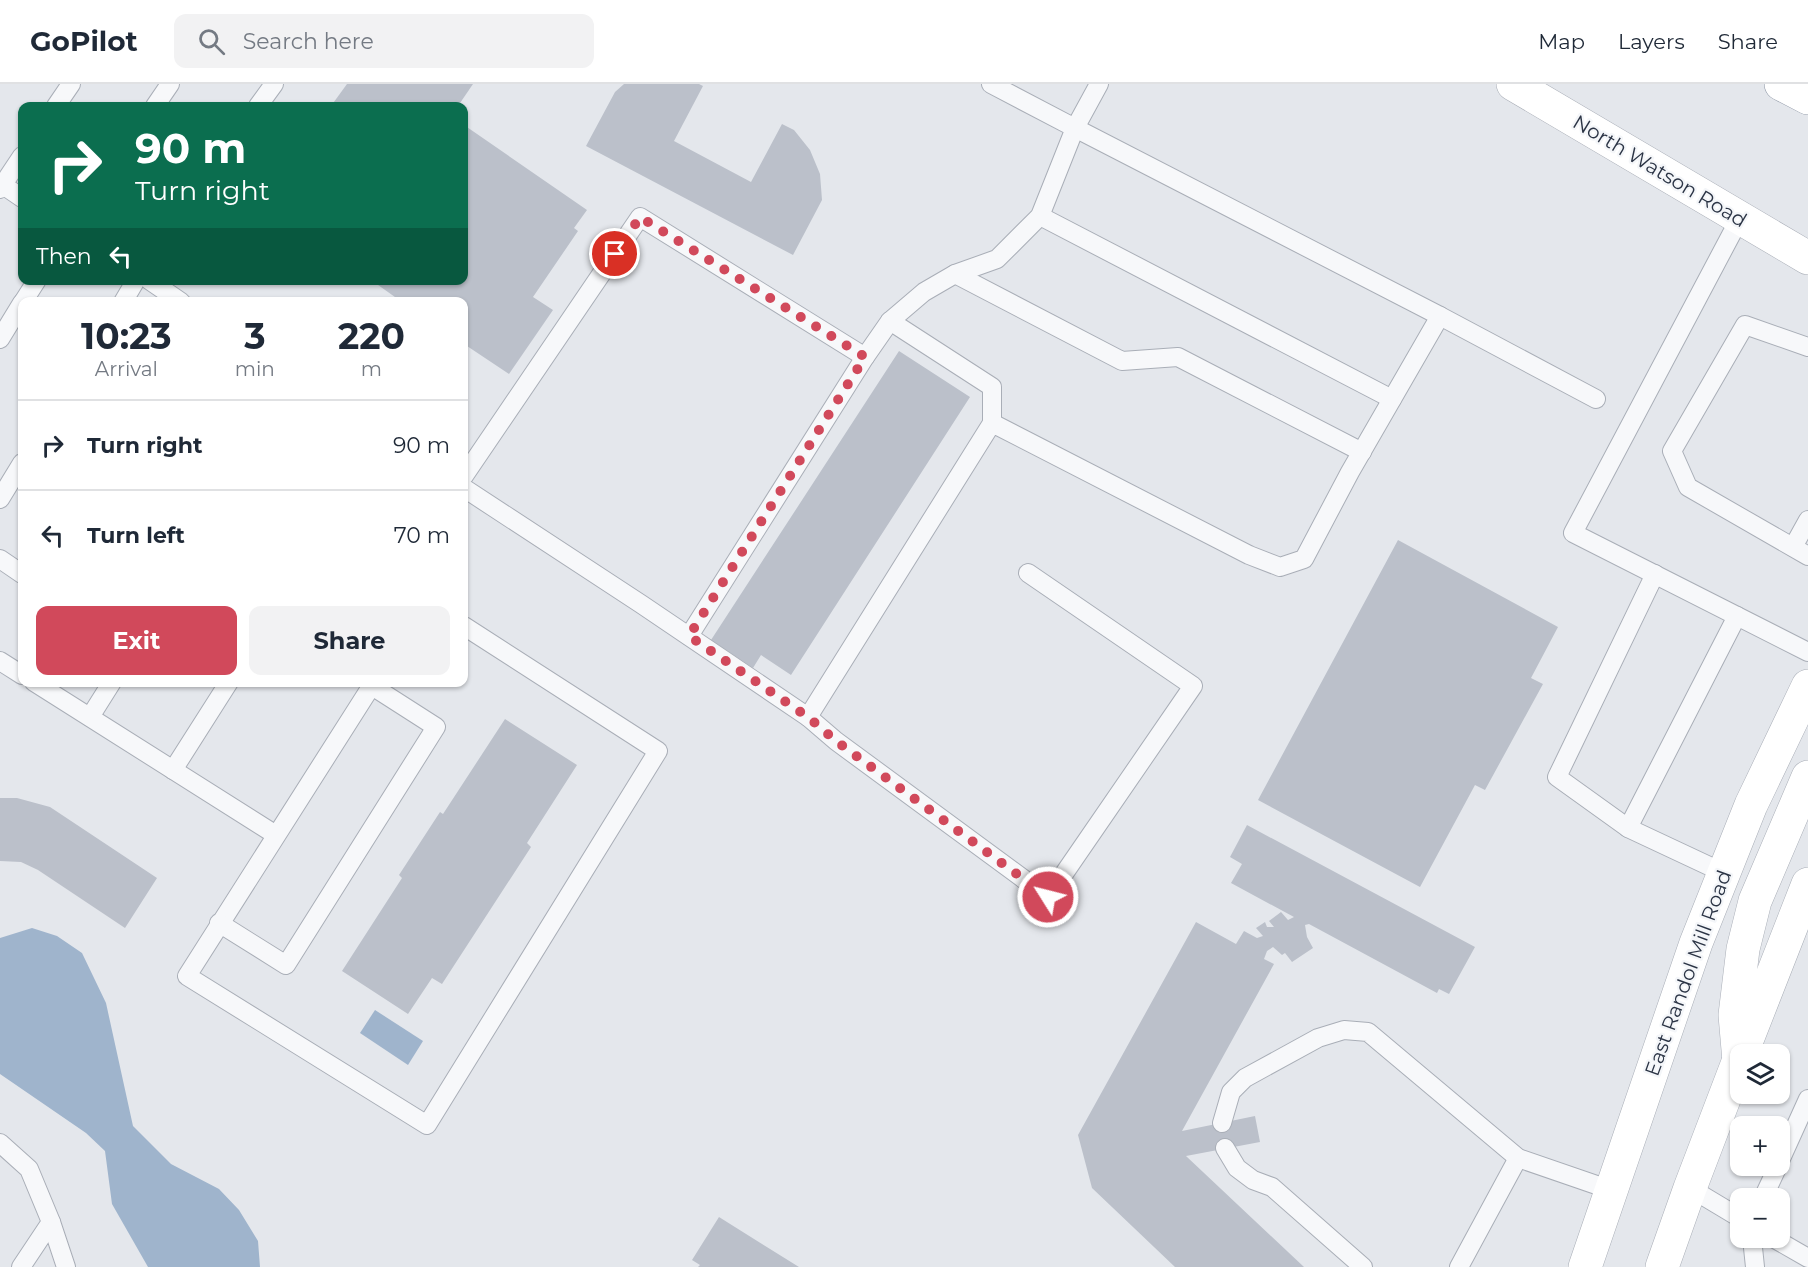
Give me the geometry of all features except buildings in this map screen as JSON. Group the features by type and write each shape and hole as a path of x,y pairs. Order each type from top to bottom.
{"main road":[{"name":"North Watson Road","path":"1513,84 1808,258"},
{"name":"East Randol Mill Road","path":"1585,1267 1696,943 1751,806 1808,686"},
{"path":"1738,1044 1735,1015 1743,949 1750,920 1755,902 1808,777"},
{"path":"1745,1044 1808,884"},
{"path":"1662,1267 1730,1084"}],"lane":[{"path":"59,102 71,84"},
{"path":"157,102 170,84"},
{"path":"261,102 274,84"},
{"path":"991,84 1596,399"},
{"path":"689,636 890,321 924,292 955,274 997,259 1040,216 1075,128 1099,84"},
{"path":"18,162 1,186 18,196"},
{"path":"1040,216 1392,399"},
{"path":"468,470 640,217 865,357"},
{"path":"1740,218 1573,533 1808,652"},
{"path":"955,274 1122,361 1178,357 1362,452"},
{"path":"156,285 174,297"},
{"path":"0,339 18,310"},
{"path":"992,423 1249,555 1280,567 1304,559 1440,316"},
{"path":"808,717 992,423 992,387 890,321"},
{"path":"1806,341 1745,325 1672,451 1688,487 1800,552 1808,520"},
{"path":"0,499 18,470"},
{"path":"468,491 808,717 836,741 1048,897 1192,686 1028,573"},
{"path":"0,560 18,571"},
{"path":"1655,574 1557,777 1628,828 1724,873"},
{"path":"1628,828 1737,616"},
{"path":"371,687 187,976 427,1125 658,751 468,629"},
{"path":"0,661 18,672"},
{"path":"42,687 276,835"},
{"path":"90,717 109,687"},
{"path":"173,770 226,687"},
{"path":"219,923 286,965 436,727 377,687"},
{"path":"1222,1123 1231,1092 1245,1078 1318,1038 1344,1030 1368,1032 1518,1158 1611,1190"},
{"path":"1790,1138 1808,1099"},
{"path":"0,1143 29,1169 51,1222 66,1267"},
{"path":"1225,1148 1237,1168 1253,1180 1272,1187 1363,1267"},
{"path":"1459,1267 1518,1158"},
{"path":"1690,1188 1730,1212"},
{"path":"21,1267 51,1222"},
{"path":"1753,1248 1755,1267"},
{"path":"1790,1248 1808,1258"}],"water":[{"path":"32,928 57,936 82,953 106,1003 133,1126 171,1164 219,1189 239,1210 258,1241 260,1267 148,1267 112,1204 105,1151 86,1133 0,1074 0,938"},
{"path":"375,1010 423,1041 408,1065 360,1033"}],"route":[{"path":"615,254 640,217 865,357 689,636 808,717 836,741 1048,897"}]}
